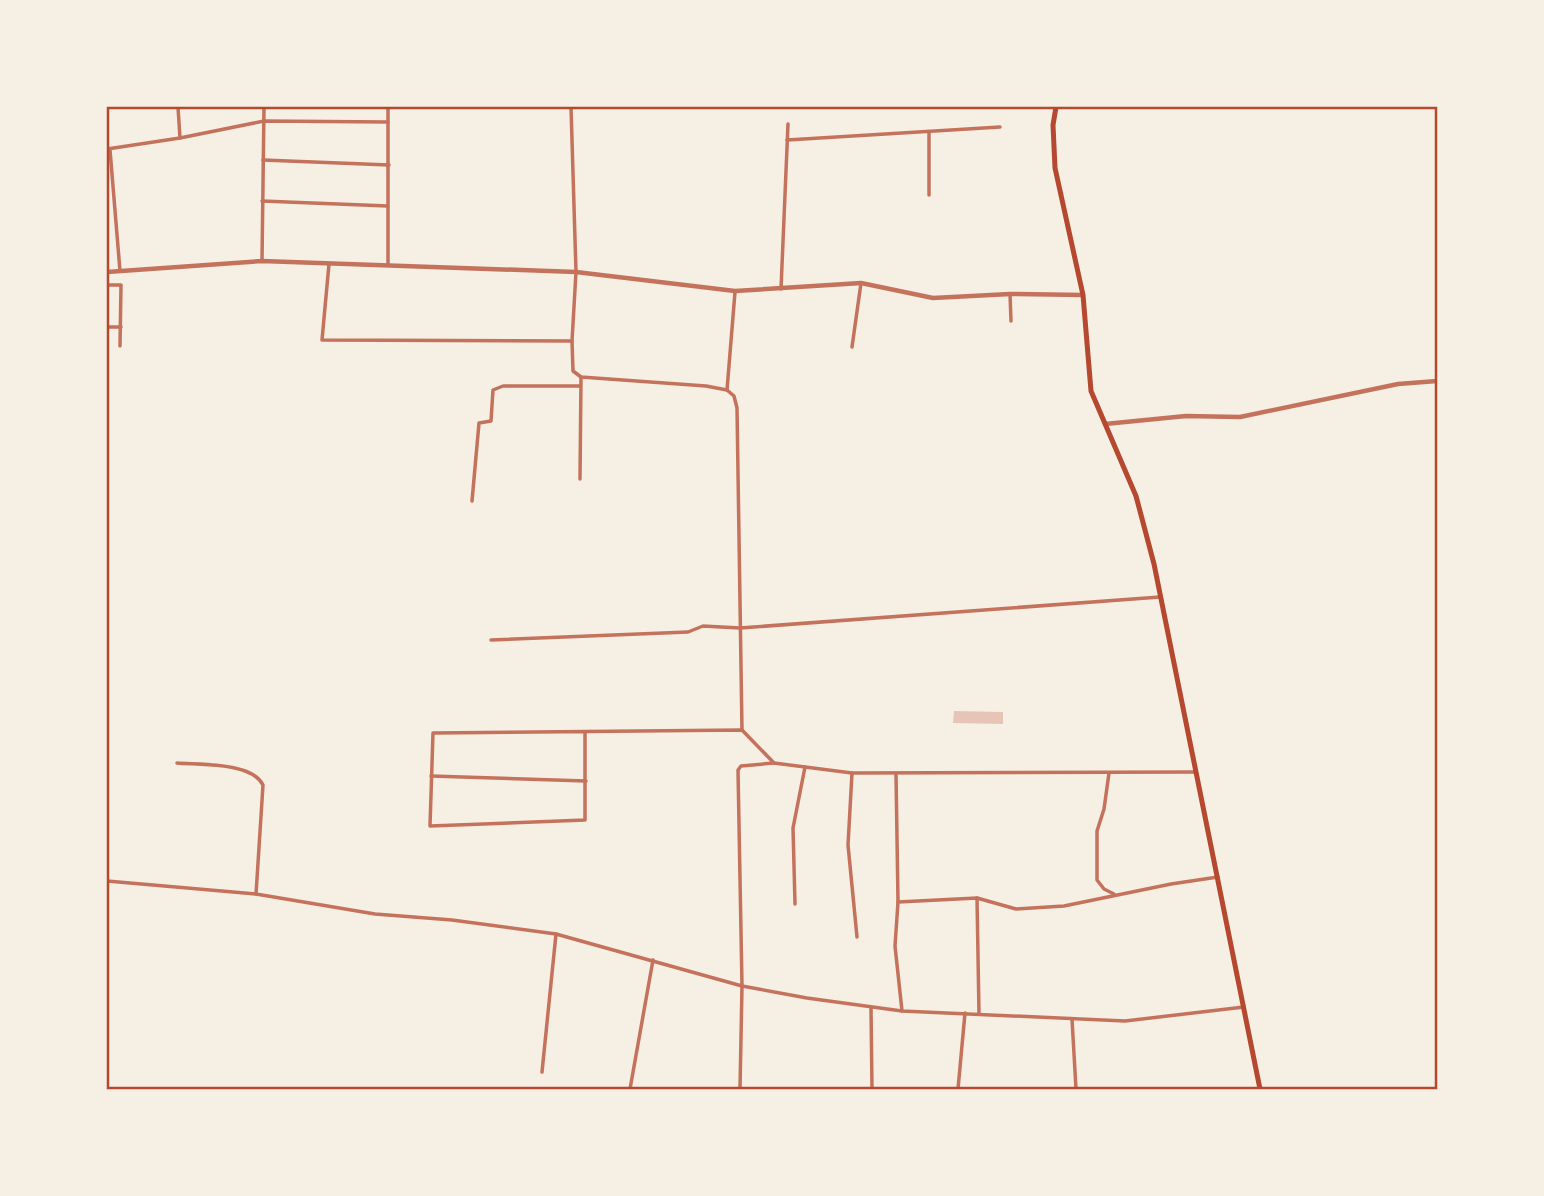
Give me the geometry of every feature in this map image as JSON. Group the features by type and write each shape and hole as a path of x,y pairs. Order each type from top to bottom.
{"main road":[{"path":"1056,107 1055,169 1083,295 1088,379 1136,496 1154,564 1260,1089"}],"street":[{"path":"178,107 180,138"},
{"path":"262,261 264,107"},
{"path":"388,107 388,265"},
{"path":"571,107 576,272 573,371 581,377 706,386 727,390 734,396 737,408 742,730 774,764"},
{"path":"120,271 108,149 264,121 388,122"},
{"path":"781,289 788,124"},
{"path":"787,140 1000,127"},
{"path":"929,132 929,195"},
{"path":"263,160 389,165"},
{"path":"262,201 388,206"},
{"path":"107,272 262,261 576,272 735,291 861,283 933,298 1010,294 1083,295"},
{"path":"329,264 322,340 572,341"},
{"path":"852,347 861,283"},
{"path":"107,285 121,285 120,346"},
{"path":"727,390 735,291"},
{"path":"1010,294 1011,321"},
{"path":"107,327 121,327"},
{"path":"580,479 581,377"},
{"path":"1105,424 1186,416 1240,417 1398,384 1437,381"},
{"path":"472,501 479,423 491,421 493,390 503,386 580,386"},
{"path":"491,640 688,632 703,626 740,628 1160,597"},
{"path":"585,732 585,820 430,826 433,733 742,730"},
{"path":"177,763 236,768 251,773 262,781 256,894"},
{"path":"740,1089 742,986 738,770 741,766 774,764 852,773 896,774 1195,772"},
{"path":"795,904 793,828 805,767"},
{"path":"852,773 848,845 857,937"},
{"path":"1109,773 1104,809 1097,831 1097,880 1104,889 1116,895"},
{"path":"896,774 898,902 895,946 902,1011"},
{"path":"431,776 586,781"},
{"path":"898,902 977,898 1016,909 1064,906 1218,877"},
{"path":"107,881 256,894 375,914 452,920 556,934 742,986 807,999 902,1011 1125,1021 1244,1007"},
{"path":"977,898 979,1014"},
{"path":"542,1072 556,934"},
{"path":"630,1089 653,960"},
{"path":"871,1007 872,1089"},
{"path":"958,1089 965,1013"},
{"path":"1072,1019 1076,1089"}],"building":[{"path":"954,711 1003,712 1003,724 953,723"}]}
